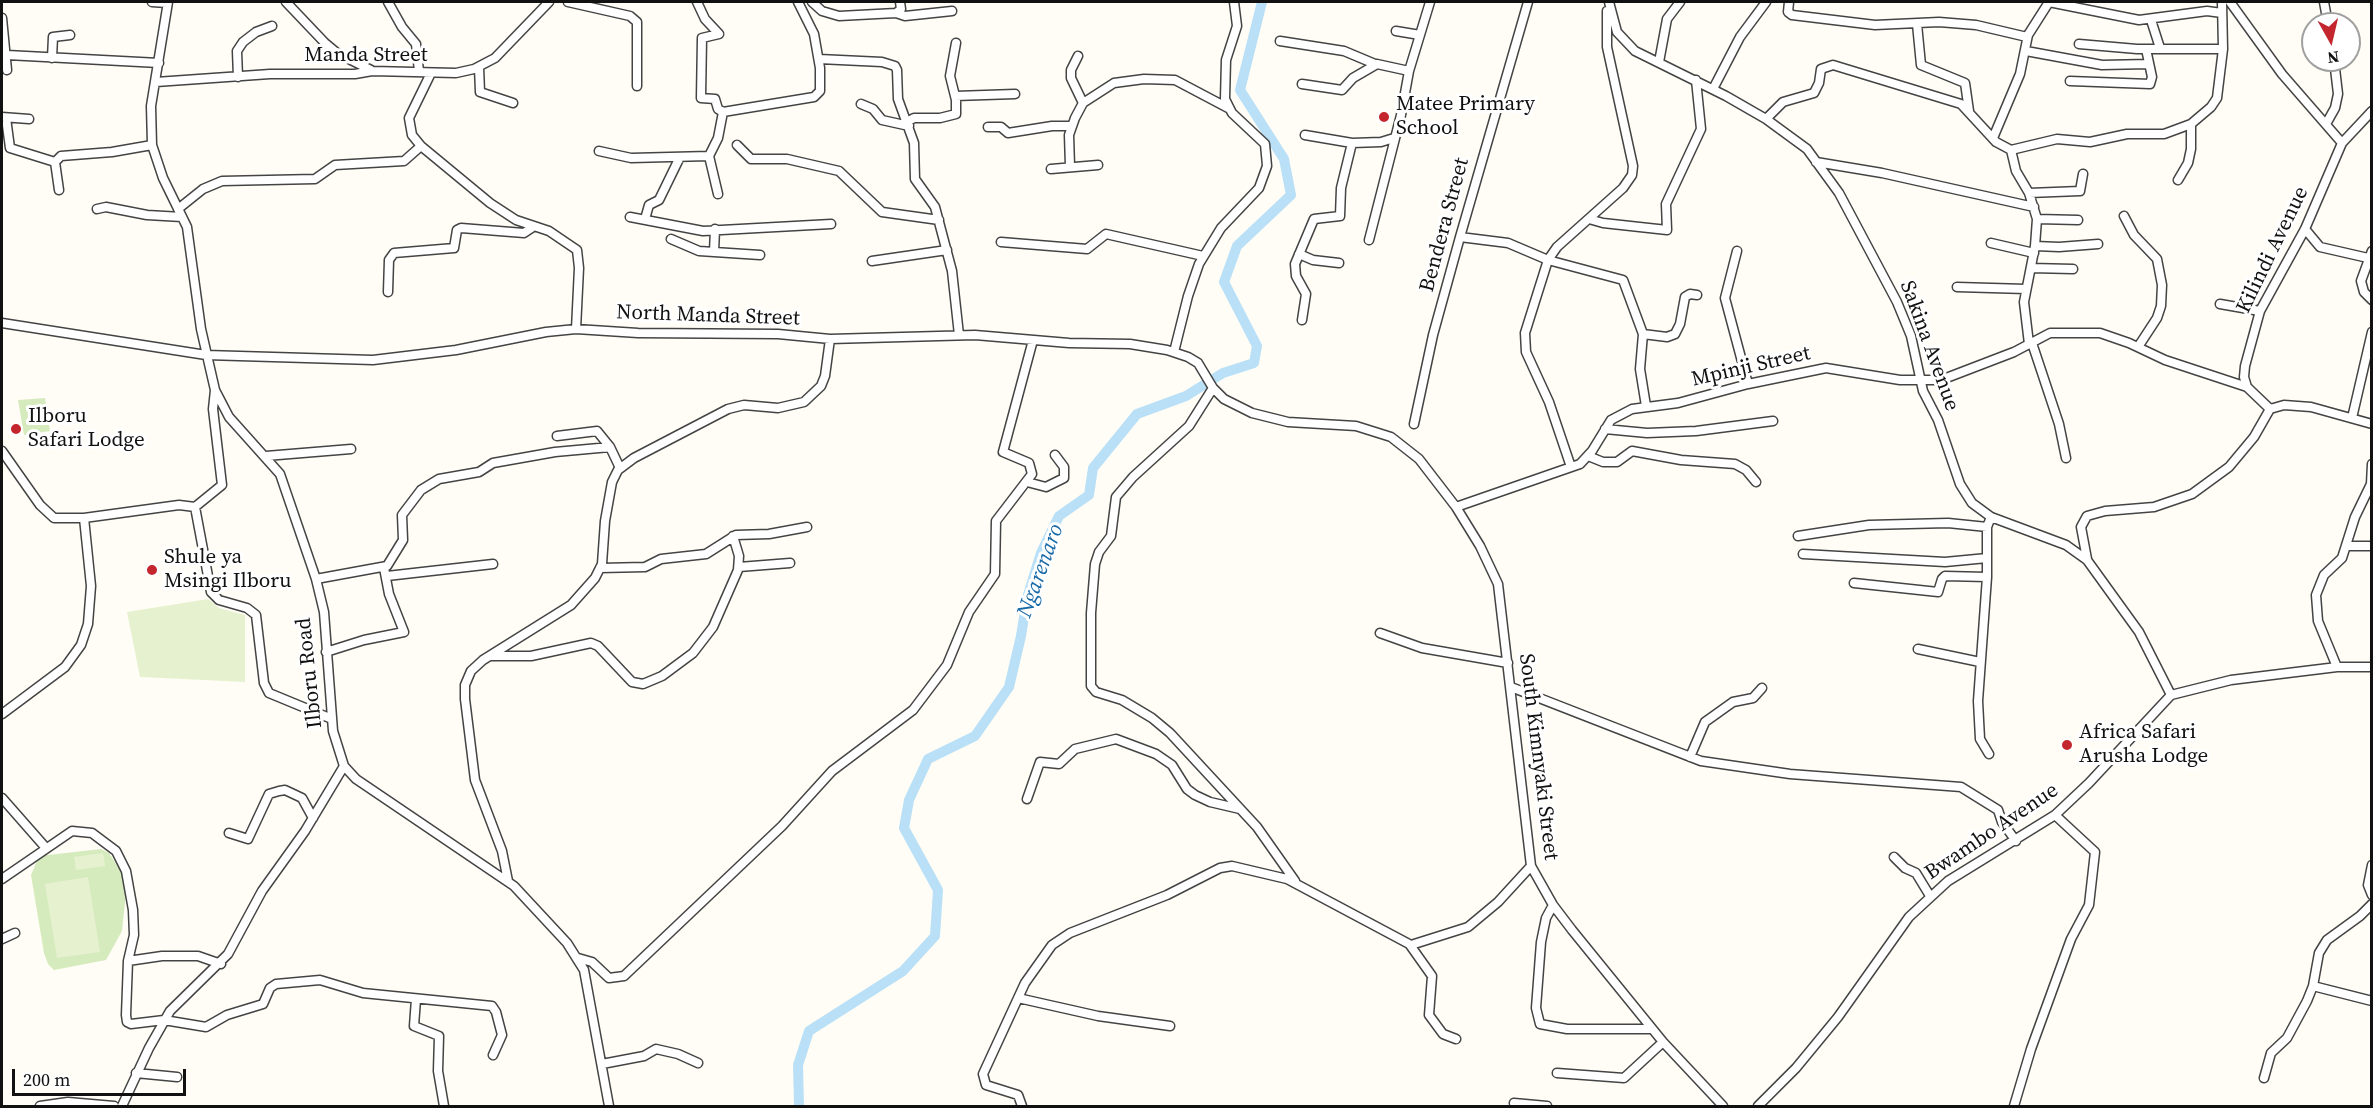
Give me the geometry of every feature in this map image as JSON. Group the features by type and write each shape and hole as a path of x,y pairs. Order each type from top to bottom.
{"street":[{"path":"59,190 56,162 61,156 112,152 152,145 151,106 168,2 152,2"},
{"path":"286,2 337,53 372,71"},
{"path":"388,2 402,27 416,44 419,71"},
{"name":"Manda Street","path":"156,82 270,74 355,74 372,71 419,71 430,75 456,73 479,67 495,58 549,2"},
{"path":"568,2 630,16 638,22 637,86"},
{"path":"697,2 705,19 718,32 716,35 702,38 701,98 716,99 718,109 723,112 817,96 821,84 819,59 812,28 798,2"},
{"path":"812,2 829,15 896,13 905,16 952,11"},
{"path":"896,13 901,9 900,2"},
{"path":"1228,108 1224,74 1237,26 1234,2"},
{"path":"1369,240 1401,115 1409,71 1430,2"},
{"name":"Bendera Street","path":"1414,424 1460,237 1528,2"},
{"path":"1659,62 1667,19 1680,2"},
{"path":"1713,89 1740,37 1766,2"},
{"path":"1789,2 1788,12 1792,15 1875,26 1976,25 2027,37"},
{"path":"1993,138 2020,74 2027,37 2049,2 2151,20 2195,13 2222,13"},
{"path":"1766,119 1784,102 1814,93 1819,83 1821,69 1828,65 1859,71 1929,96 1953,100 1969,111 2003,148 2011,150 2057,139 2090,142 2116,135 2164,134 2191,124 2211,107 2217,98 2223,49 2222,2"},
{"path":"2230,2 2282,74 2342,142"},
{"path":"1571,467 1525,345 1527,324 1548,260 1557,247 1629,182 1633,166 1607,47 1606,17 1609,4"},
{"name":"Sakina Avenue","path":"1609,4 1617,32 1635,51 1696,80 1766,119 1807,149 1839,193 1898,302 1911,336 1920,381 1938,420 1960,484 1972,503 1991,517 2066,545 2087,560 2139,632 2171,695"},
{"path":"2,18 7,70"},
{"path":"2151,20 2160,48"},
{"path":"1917,24 1921,65 1965,83 1969,111"},
{"path":"238,77 237,51 243,42 256,32 272,26"},
{"path":"1396,31 1420,35"},
{"path":"52,58 52,39 70,35"},
{"path":"1280,41 1344,51 1375,64 1409,71"},
{"path":"908,124 914,118 954,116 955,96 950,76 956,43"},
{"path":"2079,44 2146,49 2223,49"},
{"path":"2070,81 2145,85 2151,81 2146,49"},
{"path":"2026,51 2102,65 2149,64"},
{"path":"7,55 159,63"},
{"path":"1078,56 1071,73 1083,103"},
{"path":"819,59 850,59 895,66 898,73 898,99 916,154 915,180 934,207 953,274 958,335"},
{"path":"1302,84 1342,90 1349,80 1375,64"},
{"path":"479,67 480,92 513,103"},
{"path":"2326,124 2335,108 2338,94 2335,72"},
{"path":"430,75 409,118 412,135 421,146 490,203 516,220 549,231 577,250 579,268 576,329"},
{"path":"1070,166 1071,126 1083,103 1114,83 1166,79 1182,82 1228,108 1265,144 1267,166 1259,188 1221,228 1203,256 1188,296 1174,352"},
{"path":"1589,219 1603,223 1667,230 1666,204 1701,129 1696,80"},
{"path":"955,96 1015,94"},
{"path":"861,104 873,109 882,120 908,124"},
{"name":"Kilindi Avenue","path":"2247,387 2245,366 2260,311 2305,229 2342,142 2372,111"},
{"path":"718,194 709,156 718,138 723,112"},
{"path":"29,119 4,117 10,148 56,162"},
{"path":"2178,180 2188,163 2191,149 2191,124"},
{"path":"988,127 1001,127 1008,134 1052,126 1071,126"},
{"path":"1305,135 1352,143 1381,142 1394,138"},
{"path":"1302,320 1306,294 1294,269 1314,219 1340,216 1341,188 1352,143"},
{"name":"Ilboru Road","path":"152,145 190,243 206,355 215,390 229,417 280,474 316,579 324,612 332,719 344,766"},
{"path":"737,145 751,159 787,159 839,171 882,212 939,220"},
{"path":"97,209 106,207 147,215 180,213 203,189 222,181 315,179 335,165 404,161 421,146"},
{"path":"2011,150 2016,171 2029,194 2037,219 2035,250 2026,289 2025,321 2030,343 2054,407 2066,458"},
{"path":"599,151 631,158 679,159 709,156"},
{"path":"645,219 649,205 659,200 679,159"},
{"path":"1816,162 1882,173 2034,207"},
{"path":"1050,169 1098,165"},
{"path":"2029,194 2080,191 2083,174"},
{"path":"2124,216 2134,235 2157,259 2162,285 2161,306 2157,318 2138,347"},
{"path":"630,217 702,231 831,224"},
{"path":"2037,219 2078,220"},
{"path":"388,292 389,260 394,253 454,248 457,230 461,228 524,233 533,227"},
{"path":"714,252 715,229"},
{"path":"2305,229 2320,247 2370,254 2361,281 2364,292 2372,300"},
{"path":"1001,242 1087,249 1106,234 1203,256"},
{"path":"1460,237 1508,243 1548,260 1623,280 1643,334 1640,369 1646,406"},
{"path":"671,239 699,251 760,255"},
{"path":"1990,243 2035,250 2098,244"},
{"path":"872,261 947,250"},
{"path":"1737,250 1725,298 1748,384"},
{"path":"1299,254 1313,260 1339,263"},
{"path":"2031,268 2073,269"},
{"path":"1958,287 2026,289"},
{"path":"1643,334 1667,337 1675,334 1680,324 1685,297 1690,294 1697,295"},
{"path":"2220,304 2260,311"},
{"path":"2,323 206,355"},
{"name":"North Manda Street","path":"206,355 392,360 546,332 576,329 638,333 778,334 830,339 958,335 1130,345 1174,352 1198,363 1213,388"},
{"name":"Mpinji Street","path":"1453,505 1580,464 1614,417 1646,406 1678,403 1748,384 1826,368 1920,381 1941,380 1960,374 2050,333 2082,331 2107,335 2165,360 2247,387"},
{"path":"2352,417 2372,332"},
{"path":"508,881 500,844 477,789 465,699 465,685 471,671 490,656 571,604 586,590 600,568 612,482 620,468 655,446 728,409 744,405 778,408 804,402 821,386 825,376 830,339"},
{"path":"578,958 592,962 609,978 624,976 782,826 832,771 913,711 951,660 969,612 992,581 995,571 996,521 1032,474 1031,465 1003,452 1033,340"},
{"path":"2247,387 2270,409"},
{"path":"1297,884 1257,827 1164,728 1122,700 1096,692 1091,686 1091,613 1095,564 1099,552 1111,536 1116,498 1133,477 1190,426 1213,388 1230,403 1266,417 1288,422 1356,426 1391,437 1419,459 1453,505"},
{"path":"2,452 46,512 54,518 84,519 179,505 195,507 222,485 213,409 215,390"},
{"path":"2087,560 2081,527 2087,516 2105,511 2154,507 2192,494 2229,466 2254,437 2270,409 2284,405 2311,407 2372,424"},
{"path":"1605,429 1647,433 1685,432 1773,421"},
{"path":"556,436 594,430 610,447 620,468"},
{"path":"326,652 364,640 404,632 389,594 386,572 403,540 402,515 421,490 430,483 479,472 493,463 555,452 610,447"},
{"path":"266,456 351,449"},
{"path":"1588,456 1603,462 1617,462 1632,451 1681,460 1735,465 1746,470 1756,482"},
{"path":"1027,482 1046,487 1064,478 1064,467 1055,455"},
{"path":"2337,667 2318,621 2316,595 2324,575 2342,558 2355,517 2371,484 2372,464"},
{"name":"South Kimnyaki Street","path":"1453,505 1480,546 1498,584 1531,867 1553,905 1652,1029 1723,1107"},
{"path":"195,507 211,592 219,600 247,608 256,615 264,683 269,693 332,719"},
{"path":"1989,754 1980,739 1978,717 1987,577 1987,526 1991,517"},
{"path":"2,714 65,668 81,645 88,624 91,586 84,519"},
{"path":"1798,536 1869,525 1987,526"},
{"path":"600,568 638,567 661,559 706,554 733,536 770,534 807,527"},
{"path":"490,656 531,656 591,643 598,646 632,682 648,683 682,661 703,641 713,627 739,567 739,556 733,536"},
{"path":"2347,546 2372,546"},
{"path":"1803,554 1945,562 1987,558"},
{"path":"739,567 790,562"},
{"path":"316,579 493,564"},
{"path":"1854,582 1938,592 1945,576 1987,577"},
{"path":"1380,633 1422,648 1508,663"},
{"path":"1918,649 1980,662"},
{"path":"2171,695 2231,680 2337,667 2372,667"},
{"path":"1511,687 1690,758 1790,774 1957,786 1996,808 2001,822 2016,841"},
{"path":"1690,758 1705,722 1733,702 1753,698 1762,688"},
{"name":"Bwambo Avenue","path":"1758,1107 1796,1068 1838,1017 1909,917 1930,896 1964,871 2055,815 2171,695"},
{"path":"1027,799 1040,762 1059,764 1075,749 1116,739 1156,754 1172,765 1187,789 1195,795 1210,802 1240,810"},
{"path":"122,1107 136,1073 164,1020 182,998 221,964 236,942 262,891 313,818 344,766 363,784 508,881 542,913 578,958 586,977 609,1107"},
{"path":"229,833 248,839 269,794 279,790 285,790 302,798 313,818"},
{"path":"2,798 46,848"},
{"path":"2014,1107 2031,1049 2072,939 2089,905 2095,852 2055,815"},
{"path":"2,879 46,848 78,830 92,833 116,851 126,871 133,910 134,935 128,961 127,1022 140,1024 164,1020 206,1027 227,1015 263,1004 272,985 306,980 337,984 363,993 493,1007 502,1035 493,1055"},
{"path":"1894,857 1905,868 1916,873 1930,896"},
{"path":"2372,865 2368,885 2372,895"},
{"path":"1022,1107 1018,1095 993,1090 983,1079 1018,998 1043,957 1064,936 1167,895 1220,868 1242,867 1274,875 1297,884 1410,945 1432,976 1429,1016 1443,1034 1456,1039"},
{"path":"1410,945 1468,927 1498,902 1531,867"},
{"path":"2264,1078 2271,1053 2293,1028 2313,986 2319,953 2326,940 2360,916 2372,904"},
{"path":"1553,905 1546,918 1542,937 1536,1008 1540,1024 1560,1028 1652,1029"},
{"path":"2,939 15,933"},
{"path":"128,961 162,956 198,956 221,964"},
{"path":"2313,986 2372,1001"},
{"path":"1018,998 1098,1016 1170,1026"},
{"path":"416,999 414,1026 439,1036 438,1071 444,1107"},
{"path":"1557,1073 1624,1078 1663,1042"},
{"path":"602,1064 644,1056 656,1049 678,1054 698,1063"},
{"path":"136,1073 177,1077"},
{"path":"40,1107 68,1102 114,1107"},
{"path":"1514,1103 1548,1107"}],"green space":[{"path":"45,398 50,431 24,435 18,400"},
{"path":"208,599 219,608 245,615 245,682 140,677 127,612"},
{"path":"101,849 109,853 122,873 126,893 122,931 106,960 54,970 48,964 44,953 31,875 39,856"},
{"path":"103,853 105,866 76,870 74,857"},
{"path":"88,877 100,952 57,958 45,884"}],"waterway":[{"name":"Ngarenaro","path":"799,1106 798,1065 809,1031 903,971 935,936 938,890 904,828 909,800 928,759 975,736 1009,687 1027,598 1041,553 1059,516 1089,495 1093,468 1137,414 1186,396 1223,373 1254,363 1257,346 1224,282 1237,246 1291,195 1284,159 1240,90 1262,2"}],"place":[{"name":"Matee Primary School","path":"1384,117"},
{"name":"Ilboru Safari Lodge","path":"16,429"},
{"name":"Shule ya Msingi Ilboru","path":"152,570"},
{"name":"Africa Safari Arusha Lodge","path":"2067,745"}]}
